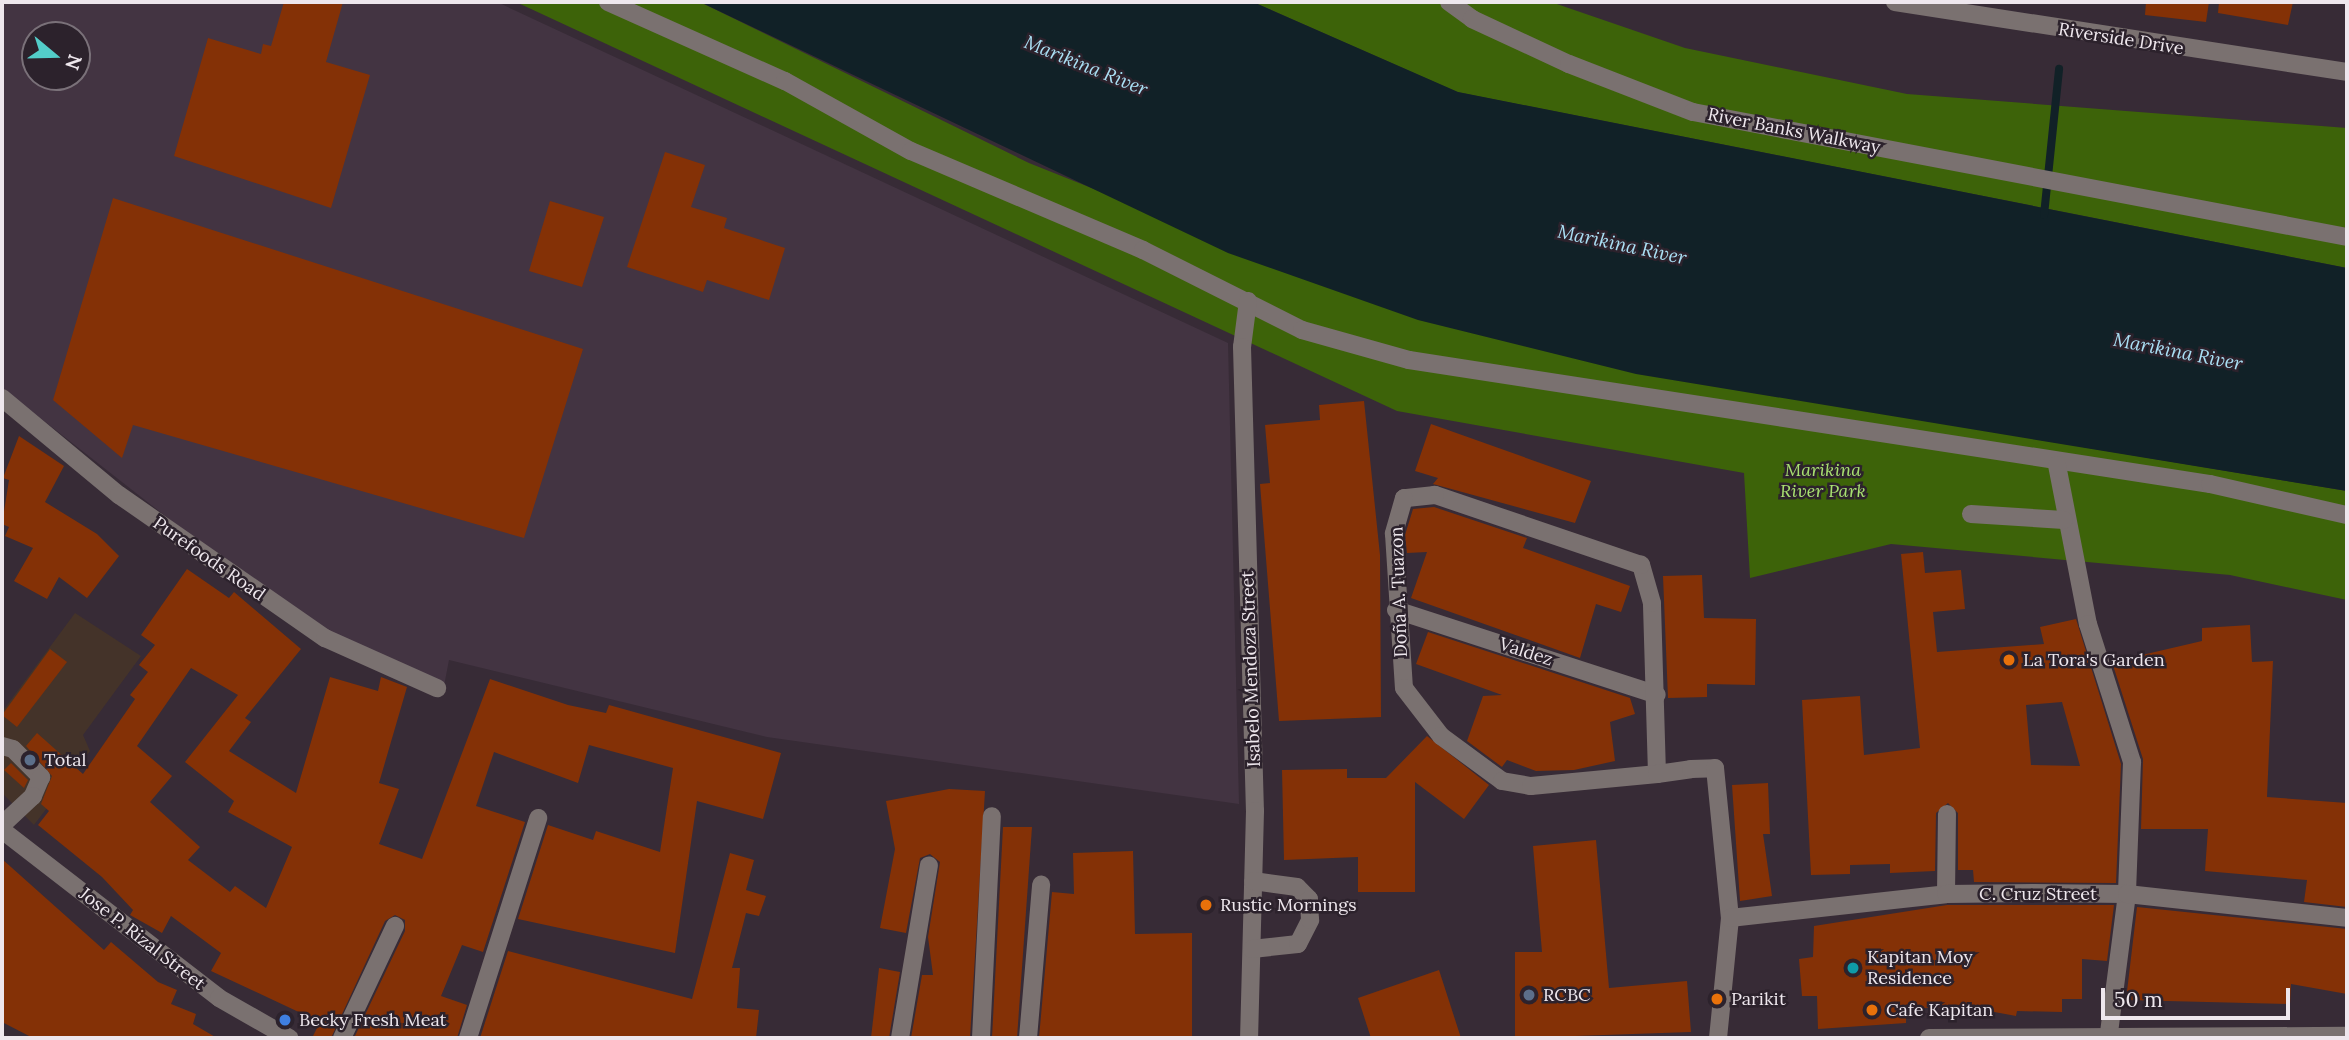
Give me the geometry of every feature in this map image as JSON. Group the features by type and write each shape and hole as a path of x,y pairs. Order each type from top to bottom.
{"street":[{"path":"608,2 785,81 911,151 1248,301 1302,330 1409,360 1712,411 1863,429 2057,465 2210,484 2347,514"},
{"name":"River Banks Walkway","path":"1449,2 1472,19 1557,58 1693,112 2347,237"},
{"name":"Riverside Drive","path":"1895,2 2347,72"},
{"name":"Isabelo Mendoza Street","path":"1248,301 1242,346 1253,881 1250,1038"},
{"name":"Purefoods Road","path":"2,398 119,495 325,638 437,688"},
{"path":"2057,465 2064,520 2132,762 2126,894 2109,1032"},
{"name":"Doña A. Tuazon","path":"1657,774 1657,695 1652,603 1641,565 1631,556 1435,495 1410,495 1396,516 1396,610 1404,688 1416,711 1479,767 1502,781 1531,786 1657,774 1715,768 1730,918"},
{"path":"1971,514 2064,520"},
{"name":"Valdez","path":"1396,610 1657,695"},
{"path":"2,746 13,749 41,777 33,796 2,827"},
{"path":"1946,894 1947,814"},
{"path":"981,1038 992,816"},
{"path":"468,1038 538,818"},
{"name":"Jose P. Rizal Street","path":"2,827 219,999 289,1038"},
{"path":"900,1038 929,865"},
{"path":"1252,949 1298,944 1310,920 1309,899 1297,887 1253,881"},
{"path":"1028,1038 1041,885"},
{"name":"C. Cruz Street","path":"1730,918 1946,894 2126,894 2347,918"},
{"path":"1718,1038 1730,918"},
{"path":"342,1038 395,926"},
{"path":"1929,1038 2109,1032 2347,1036"}],"shaded area":[{"path":"2,2 497,2 1228,343 1239,804 767,737 449,660 444,686 386,670 210,551 2,388"},
{"path":"75,613 141,656 83,735 90,751 34,825 2,793 2,712"}],"green space":[{"name":"Marikina River Park","path":"516,2 700,2 1029,163 1119,199 1916,419 2347,491 2347,600 2230,575 1891,544 1750,578 1744,473 1397,411"},
{"path":"1253,2 1551,2 1685,48 1907,94 2347,128 2347,268 1457,92"}],"water":[{"name":"Marikina River","path":"700,2 1253,2 1458,92 2347,268 2347,491 1636,374 1418,320 1228,253"}],"building":[{"path":"284,2 343,2 326,62 370,75 331,208 174,156 208,38 261,54 263,44 271,46"},
{"path":"2146,2 2209,2 2206,22 2145,15"},
{"path":"2219,2 2293,2 2288,25 2218,13"},
{"path":"665,152 705,165 691,207 727,218 724,228 785,248 769,300 707,280 703,292 627,267"},
{"path":"113,198 583,349 524,538 133,425 122,458 53,400"},
{"path":"550,201 604,217 582,287 529,271"},
{"path":"1364,401 1380,555 1381,717 1279,721 1260,484 1270,483 1265,425 1320,420 1319,405"},
{"path":"1431,424 1591,481 1575,523 1433,484 1438,478 1415,471"},
{"path":"19,436 64,466 45,502 97,534 119,556 87,598 59,577 47,599 14,581 33,548 5,536 9,527 2,524 9,480 3,478"},
{"path":"1434,507 1527,538 1523,548 1630,586 1621,612 1596,604 1580,658 1411,598 1427,552 1407,553 1405,535 1413,509"},
{"path":"1923,552 1925,573 1961,570 1965,609 1933,612 1937,652 2044,644 2040,627 2076,619 2121,764 2116,883 1974,882 1973,870 1958,870 1958,813 1948,803 1936,813 1935,871 1890,873 1890,864 1850,865 1850,874 1811,875 1802,700 1860,696 1864,755 1920,748 1901,554","holes":["2062,702 2080,766 2031,765 2026,705"]},
{"path":"187,569 229,598 234,592 301,649 245,718 251,722 229,751 296,793 330,677 378,691 381,677 407,687 379,783 399,789 379,844 422,859 490,679 568,705 606,713 609,705 781,753 763,819 697,801 675,953 518,919 548,825 593,840 596,831 660,852 673,768 589,745 578,783 494,752 476,806 525,822 483,952 462,945 441,996 467,1005 457,1038 354,1038 405,931 405,920 395,915 385,921 331,1038 312,1038 320,1022 211,971 221,953 171,916 162,933 130,915 133,910 102,877 38,825 49,811 41,804 52,776 26,746 37,733 83,774 135,699 130,695 148,672 139,665 155,645 141,635","holes":["191,668 238,695 185,762 234,801 228,812 292,847 266,908 235,886 230,892 188,860 200,847 150,802 172,776 137,746"]},
{"path":"1702,575 1704,618 1756,619 1755,685 1707,684 1707,697 1668,698 1663,576"},
{"path":"2250,625 2252,662 2273,661 2267,797 2347,803 2347,907 2304,902 2307,880 2205,871 2208,829 2141,829 2143,759 2112,662 2202,641 2202,628"},
{"path":"1428,632 1630,698 1635,714 1610,722 1615,761 1574,770 1536,771 1507,760 1502,767 1467,741 1483,696 1502,695 1416,664"},
{"path":"50,649 67,662 17,727 2,715"},
{"path":"1427,736 1489,785 1464,819 1415,782 1415,892 1358,892 1358,857 1284,860 1282,770 1347,769 1347,778 1386,778"},
{"path":"11,763 28,780 24,788 4,770"},
{"path":"1768,783 1770,834 1763,834 1772,896 1740,901 1732,785"},
{"path":"949,789 985,791 970,1038 911,1038 922,975 933,975 928,937 940,862 930,854 920,858 906,933 880,928 895,849 886,801"},
{"path":"1003,827 1032,827 1017,1038 992,1038"},
{"path":"1596,840 1609,988 1687,981 1691,1032 1515,1038 1515,952 1542,952 1533,846"},
{"path":"1133,851 1135,934 1192,933 1192,1038 1039,1038 1052,892 1074,894 1073,853"},
{"path":"730,853 754,860 746,890 766,896 759,916 746,913 732,968 740,968 737,1008 759,1010 756,1038 480,1038 508,951 692,999"},
{"path":"2,859 104,950 111,942 158,982 177,990 171,1004 196,1014 193,1024 217,1038 33,1038 2,1022"},
{"path":"1947,905 2114,905 2107,961 2082,959 2082,999 2062,999 2062,1012 2017,1011 2016,1016 1962,1006 1906,1009 1906,1023 1818,1029 1817,996 1802,996 1799,959 1813,957 1814,926"},
{"path":"2137,907 2347,929 2347,994 2291,984 2290,1004 2126,1000"},
{"path":"879,968 900,972 889,1038 871,1038"},
{"path":"1439,970 1461,1038 1371,1038 1358,998"}],"waterway":[{"path":"2044,215 2059,69"}],"place":[{"name":"La Tora's Garden","path":"2009,660"},
{"name":"Total","path":"30,760"},
{"name":"Rustic Mornings","path":"1206,905"},
{"name":"Kapitan Moy Residence","path":"1853,968"},
{"name":"RCBC","path":"1529,995"},
{"name":"Parikit","path":"1717,999"},
{"name":"Cafe Kapitan","path":"1872,1010"},
{"name":"Becky Fresh Meat","path":"285,1020"}]}
